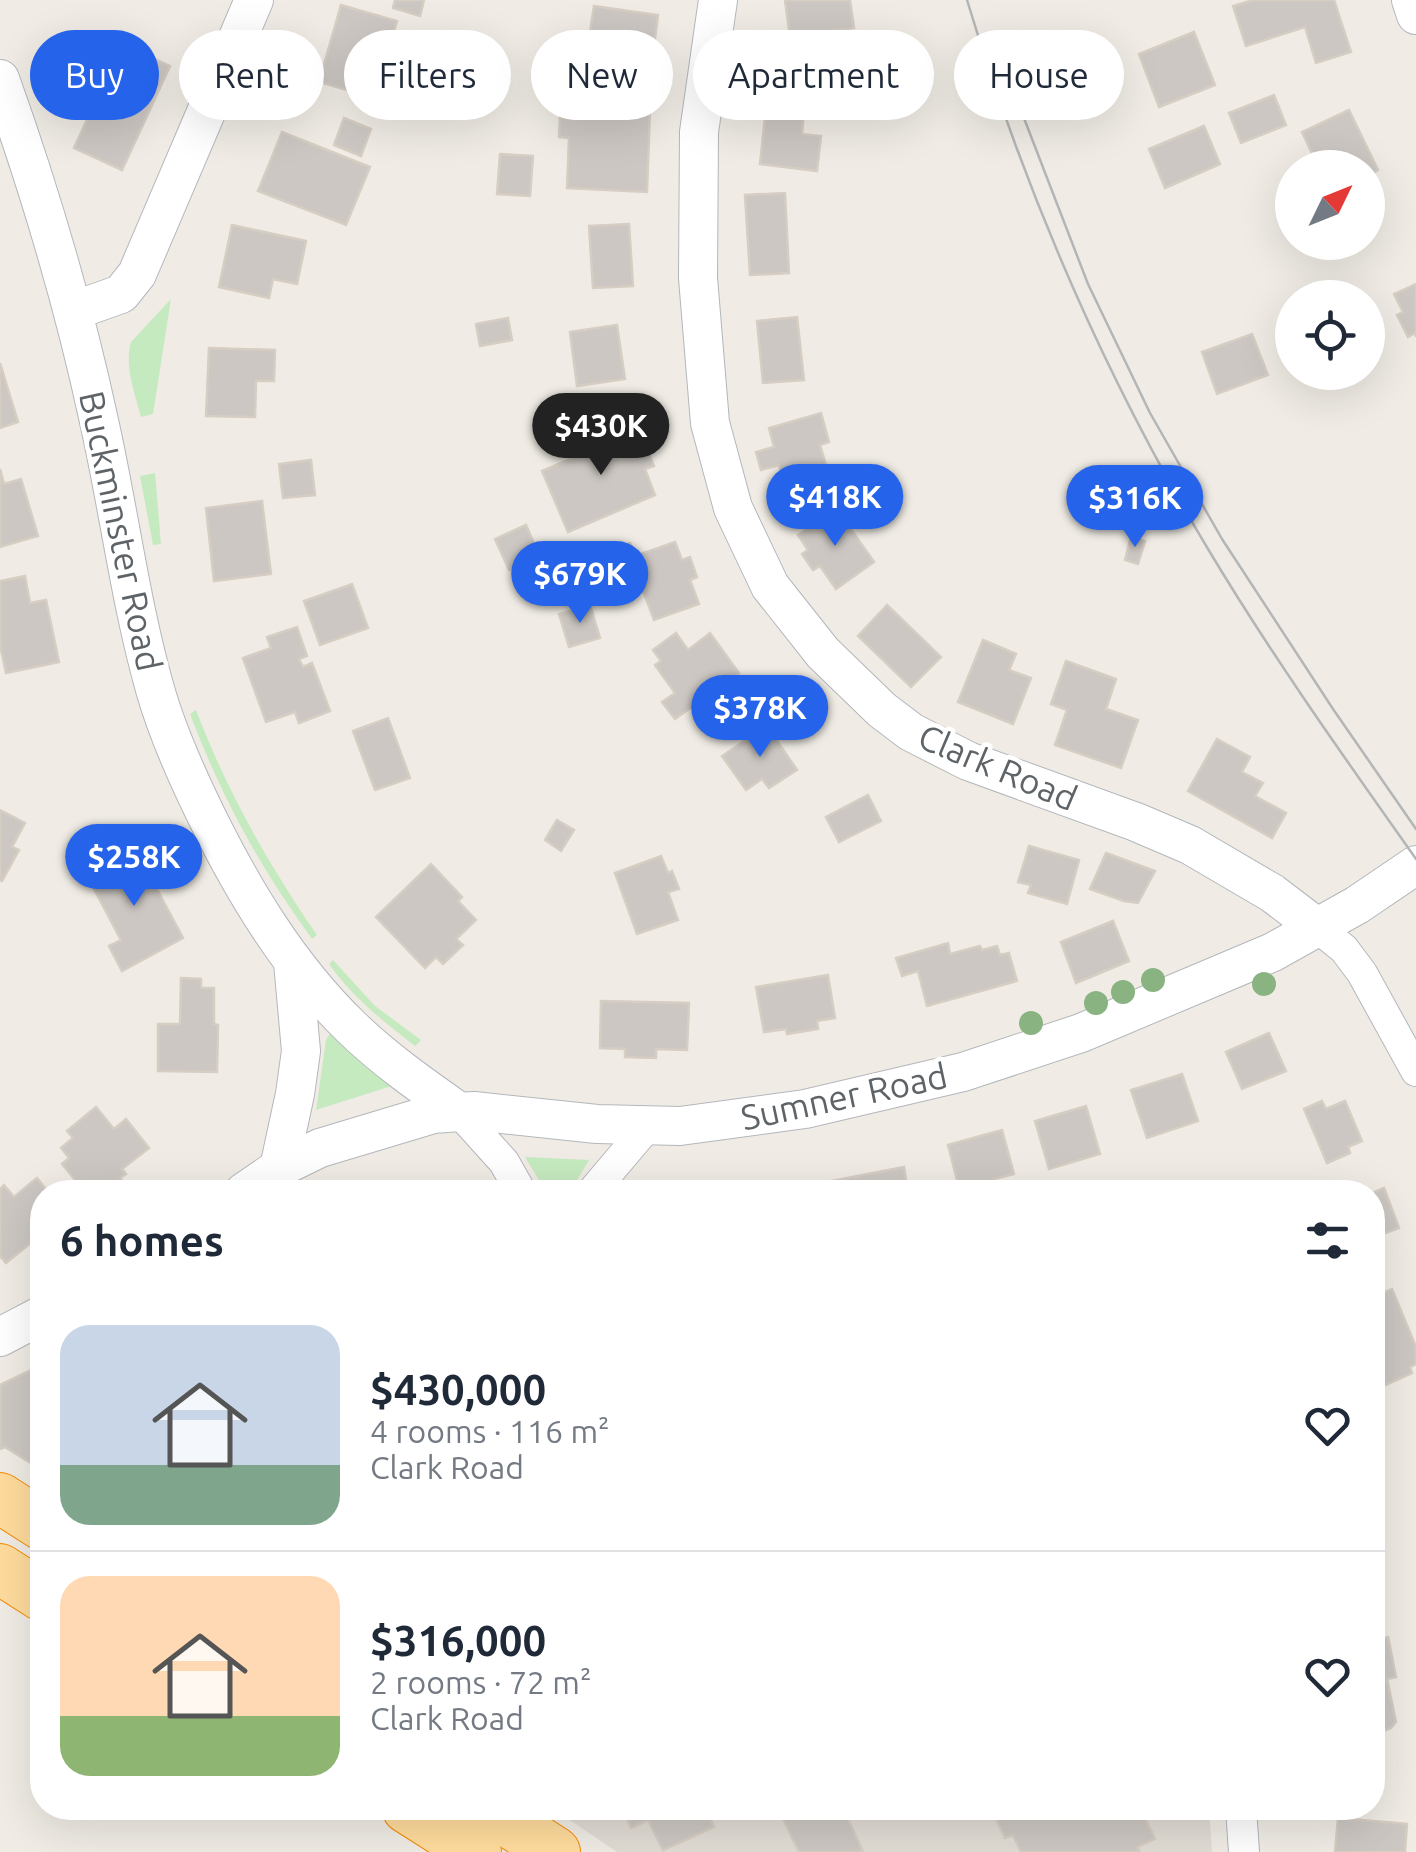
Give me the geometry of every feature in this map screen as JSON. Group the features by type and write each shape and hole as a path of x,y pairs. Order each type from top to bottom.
{"highway":[{"path":"0,1498 30,1517"},
{"path":"0,1570 30,1589"},
{"path":"430,1820 464,1837 556,1852"}],"street":[{"path":"73,311 121,294 137,274 254,0"},
{"name":"Clark Road","path":"718,0 699,132 698,278 710,423 733,508 770,586 822,653 911,732 968,761 1190,845 1272,893 1344,949 1362,973 1416,1071"},
{"path":"1411,0 1416,14"},
{"name":"Buckminster Road","path":"0,79 73,311 156,692 193,788 241,882 293,962 352,1028 458,1111 500,1157 515,1180"},
{"name":"Sumner Road","path":"262,1180 320,1148 418,1117 458,1111 647,1127 714,1123 885,1092 1004,1060 1170,997 1273,952 1403,874"},
{"name":"Buckminster Road","path":"279,1168 302,1036 293,962"},
{"path":"602,1180 647,1127"},
{"path":"0,1336 30,1321"},
{"path":"1242,1820 1244,1852"}],"shaded area":[{"path":"570,1820 1210,1820 1212,1852 617,1852"}],"green space":[{"path":"171,299 153,414 141,417 130,370 131,342"},
{"path":"155,473 161,544 153,545 140,476"},
{"path":"196,710 250,826 317,935 312,939 258,858 229,803 190,714"},
{"path":"333,960 375,1006 421,1040 415,1046 369,1008 329,964"},
{"path":"331,1032 395,1085 316,1110 326,1040"},
{"path":"525,1157 589,1160 577,1180 539,1180"}],"building":[{"path":"395,0 424,0 420,16 393,8"},
{"path":"785,0 850,0 854,28 789,30"},
{"path":"1253,0 1334,0 1351,52 1316,63 1305,27 1246,46 1233,6"},
{"path":"341,5 397,21 394,30 344,30 344,89 324,83 324,64"},
{"path":"594,6 658,15 656,30 590,30"},
{"path":"1194,32 1215,85 1159,107 1139,54"},
{"path":"159,61 170,66 159,90"},
{"path":"1274,95 1286,125 1241,143 1229,113"},
{"path":"1349,110 1368,150 1310,150 1302,132"},
{"path":"344,118 371,129 361,156 334,145"},
{"path":"87,120 145,120 122,170 74,148"},
{"path":"560,120 650,120 647,192 567,188 569,138 559,137"},
{"path":"765,120 803,120 802,134 821,136 817,171 760,164"},
{"path":"1204,126 1220,164 1165,188 1149,149"},
{"path":"282,132 370,167 346,225 258,191"},
{"path":"500,154 533,156 530,196 497,194"},
{"path":"785,193 789,273 750,275 745,195"},
{"path":"629,224 633,286 593,288 589,226"},
{"path":"232,225 306,241 297,284 273,279 269,298 219,287"},
{"path":"1416,284 1416,337 1415,333 1408,337 1397,315 1403,312 1394,294"},
{"path":"797,317 804,380 763,383 757,321"},
{"path":"508,318 512,340 480,346 476,324"},
{"path":"617,325 625,379 577,386 570,332"},
{"path":"1252,334 1268,375 1217,394 1202,352"},
{"path":"209,348 275,350 274,381 256,381 255,417 206,416"},
{"path":"0,363 18,422 0,428"},
{"path":"821,413 829,442 820,445 831,482 788,495 779,465 761,470 756,452 774,447 769,428"},
{"path":"624,421 637,453 647,449 654,466 645,469 655,495 568,532 542,471 587,452 582,439"},
{"path":"311,460 315,495 283,498 279,464"},
{"path":"0,469 4,484 21,479 38,536 0,547"},
{"path":"262,501 271,574 214,581 206,508"},
{"path":"836,508 874,562 836,589 820,566 813,570 802,554 808,550 798,535"},
{"path":"526,525 540,557 509,570 495,539"},
{"path":"1131,537 1145,541 1138,564 1125,560"},
{"path":"675,542 682,560 690,557 697,577 690,580 699,604 654,620 637,575 621,581 609,551 630,543 635,556"},
{"path":"25,576 30,603 46,600 59,662 6,673 0,645 0,581"},
{"path":"352,584 368,628 320,645 304,601"},
{"path":"590,605 600,638 569,647 559,614"},
{"path":"887,605 941,657 911,687 858,636"},
{"path":"297,627 307,656 299,659 303,667 312,663 330,711 299,723 295,712 266,722 243,658 271,648 267,637"},
{"path":"676,633 688,650 710,633 739,673 675,719 662,702 675,693 655,665 661,661 653,650"},
{"path":"983,640 1016,654 1009,670 1031,678 1013,724 958,702"},
{"path":"1066,661 1116,679 1106,709 1138,720 1121,768 1055,745 1067,710 1051,704"},
{"path":"388,718 410,778 375,790 353,731"},
{"path":"767,726 797,770 769,788 762,779 746,790 722,756"},
{"path":"1217,739 1250,757 1242,772 1263,783 1255,796 1286,813 1272,838 1188,791"},
{"path":"868,795 881,821 839,842 826,817"},
{"path":"0,810 25,823 12,847 19,850 2,881 0,880"},
{"path":"557,820 574,830 561,851 545,840"},
{"path":"1029,846 1079,860 1067,904 1028,893 1031,885 1018,882"},
{"path":"135,848 183,938 122,971 109,946 121,940 86,874"},
{"path":"1106,853 1155,871 1138,903 1090,889"},
{"path":"661,856 679,889 668,892 678,920 637,934 615,873"},
{"path":"431,864 462,897 458,901 476,920 456,939 463,945 443,964 436,957 425,968 376,917"},
{"path":"1113,921 1129,961 1076,983 1061,942"},
{"path":"948,943 950,954 997,946 1000,955 1009,953 1017,981 927,1006 918,971 902,976 896,958"},
{"path":"828,975 835,1018 817,1021 818,1029 787,1034 786,1029 764,1032 756,987"},
{"path":"181,978 201,979 201,988 214,988 217,1072 158,1071 158,1024 180,1024"},
{"path":"601,1001 689,1003 687,1050 656,1049 656,1058 625,1057 625,1049 600,1048"},
{"path":"1269,1033 1286,1071 1242,1089 1226,1052"},
{"path":"1182,1074 1198,1121 1147,1138 1131,1090"},
{"path":"1322,1101 1326,1109 1345,1101 1362,1141 1348,1147 1350,1153 1327,1163 1304,1109"},
{"path":"1086,1106 1100,1154 1049,1169 1035,1121"},
{"path":"96,1107 114,1129 126,1119 149,1148 122,1169 126,1174 122,1180 75,1180 62,1164 69,1158 61,1148 73,1138 67,1131"},
{"path":"1002,1130 1014,1174 994,1180 957,1180 948,1145"},
{"path":"904,1167 906,1180 837,1180"},
{"path":"30,1184 30,1244 6,1263 0,1256 0,1189 4,1185 14,1197"},
{"path":"1385,1191 1399,1228 1385,1233"},
{"path":"1392,1289 1416,1347 1416,1364 1410,1367 1412,1373 1385,1385 1385,1292"},
{"path":"30,1371 30,1463 5,1447 0,1449 0,1385"},
{"path":"1388,1637 1396,1677 1387,1679 1396,1722 1386,1730 1385,1730"},
{"path":"627,1820 648,1820 631,1828"},
{"path":"648,1820 711,1820 714,1827 663,1850"},
{"path":"784,1820 848,1820 863,1852 799,1852"},
{"path":"997,1820 1146,1820 1155,1839 1137,1847 1140,1852 1021,1852 1013,1835 1005,1838"},
{"path":"1338,1820 1407,1824 1405,1852 1335,1852"}],"tram line":[{"path":"967,0 1042,213 1135,418 1257,628 1416,859"},
{"path":"1025,120 1088,284 1150,413 1222,539 1416,829"}]}
